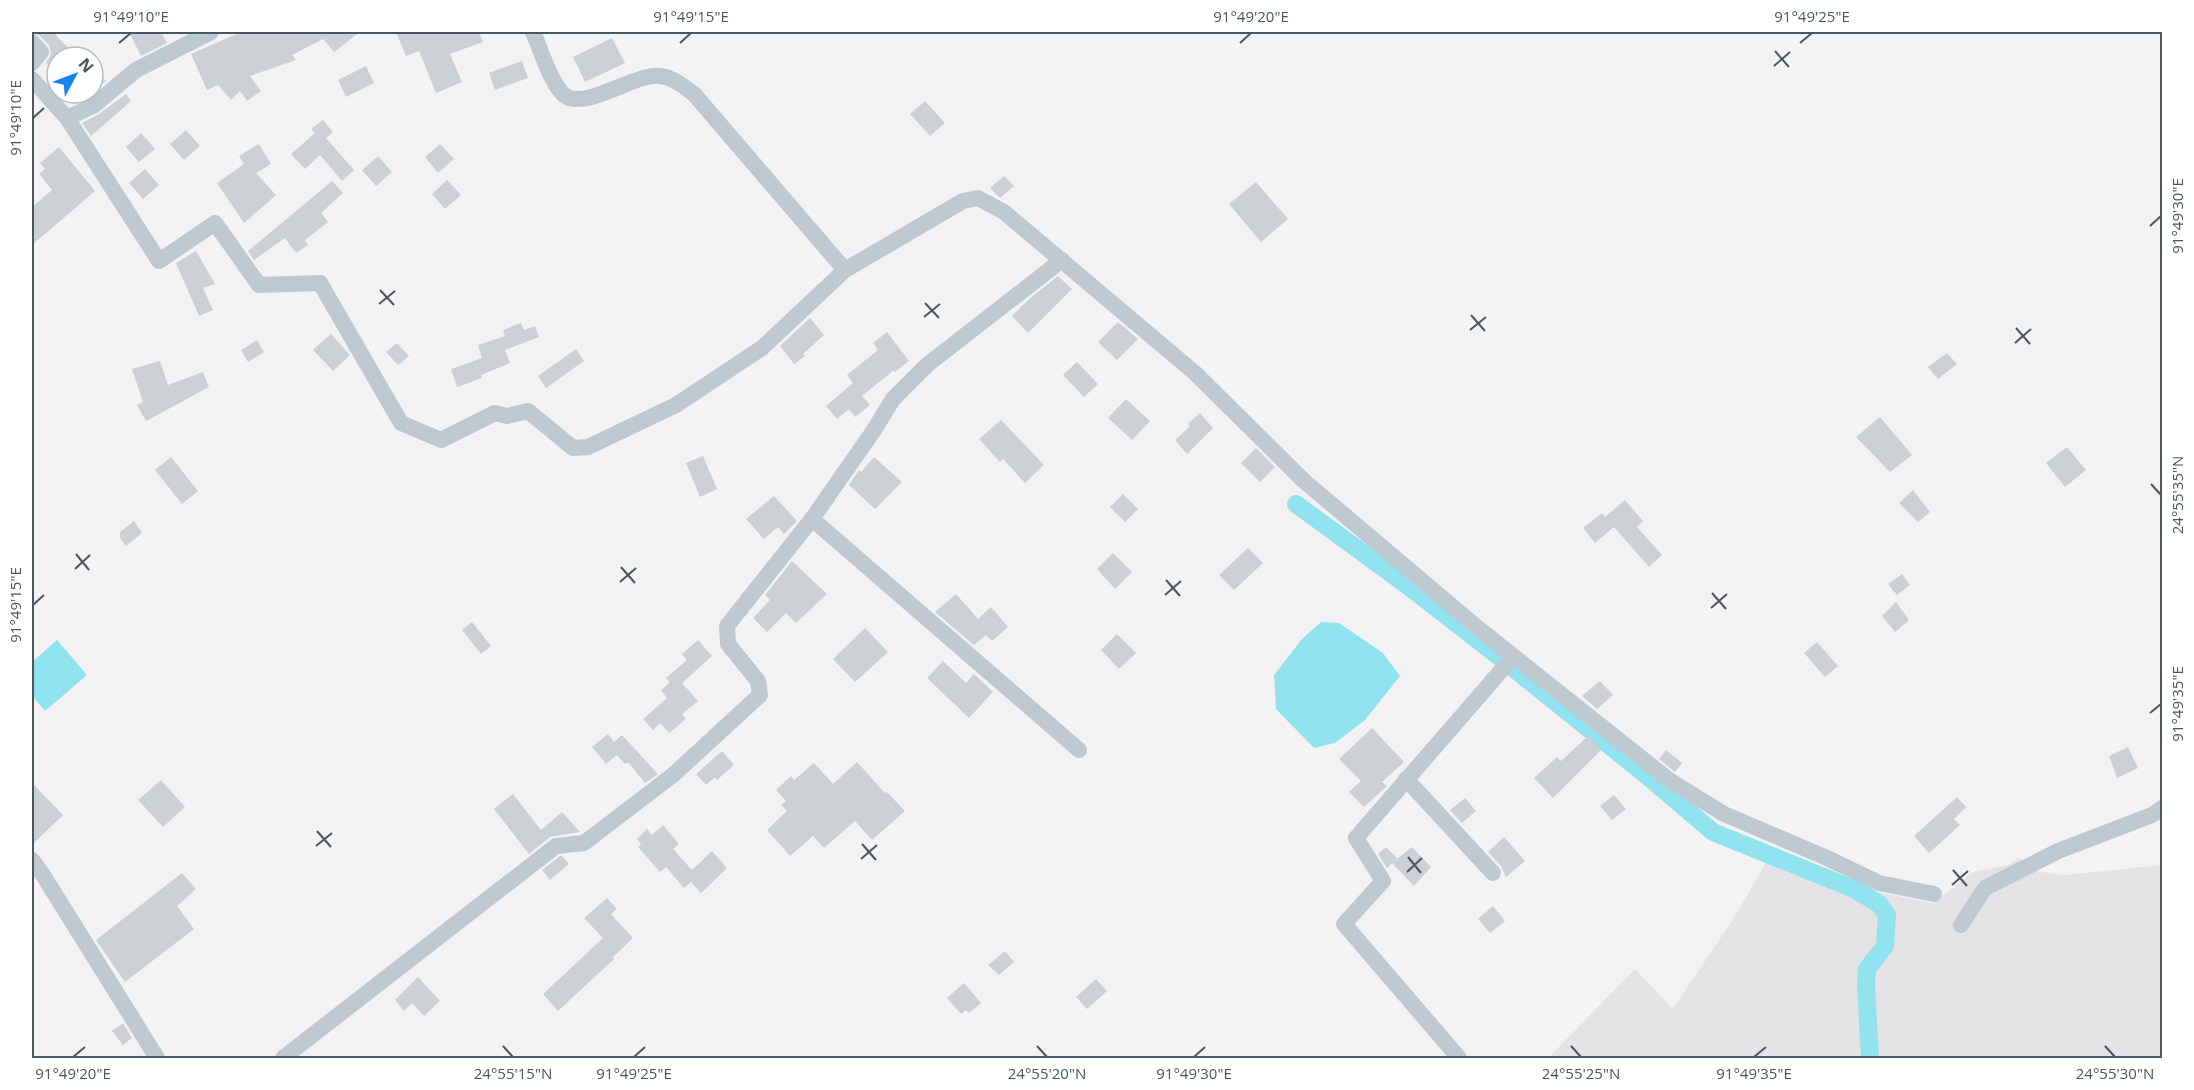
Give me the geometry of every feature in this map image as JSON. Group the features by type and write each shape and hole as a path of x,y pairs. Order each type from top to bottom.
{"street":[{"path":"67,118 93,106 136,70 211,32"},
{"path":"533,32 556,85 567,97 583,99 659,75 674,80 694,94 846,270"},
{"path":"32,42 41,52 32,63"},
{"path":"32,79 67,118 159,261 215,223 259,285 320,283 401,423 441,440 495,413 507,416 528,411 573,448 588,447 676,405 762,348 846,270 963,201 978,198 1004,212 1195,373 1304,481 1478,628 1669,780 1724,814 1879,883 1934,894"},
{"path":"283,1059 556,846 584,843 593,837 674,775 760,695 758,681 728,644 727,626 812,519 893,399 927,365 1062,260"},
{"path":"812,519 1079,750"},
{"path":"1459,1059 1344,924 1383,881 1356,838 1513,657"},
{"path":"1406,779 1493,873"},
{"path":"1961,925 1986,888 2058,852 2152,815 2163,808"},
{"path":"32,860 157,1059"}],"shaded area":[{"path":"2019,858 2040,872 2066,875 2162,865 2162,1058 1548,1058 1635,969 1673,1009 1732,921 1766,863 1864,903 1869,892 1872,891 1933,903 1973,872 2008,865"}],"water":[{"path":"1321,622 1339,623 1383,653 1400,676 1365,720 1335,743 1314,748 1276,709 1274,675 1302,639"},
{"path":"57,640 87,675 45,711 32,696 32,662"}],"building":[{"path":"32,32 53,32 65,45 49,45 39,35"},
{"path":"129,32 161,32 167,43 141,56"},
{"path":"241,32 360,32 334,52 323,39 292,55 296,60 250,76 261,91 247,101 240,91 231,100 218,85 207,90 191,54"},
{"path":"396,32 479,32 483,42 450,54 462,82 436,93 419,51 406,56"},
{"path":"612,38 625,63 585,82 573,57"},
{"path":"522,61 528,78 495,90 489,73"},
{"path":"366,66 374,83 346,97 338,80"},
{"path":"126,94 131,101 91,136 82,123 99,114"},
{"path":"925,101 945,123 930,136 910,114"},
{"path":"323,120 333,132 326,138 354,170 342,181 320,155 305,169 291,154 315,133 311,129"},
{"path":"186,130 200,146 184,160 170,144"},
{"path":"141,133 155,149 139,162 126,147"},
{"path":"259,144 271,164 256,173 276,195 244,223 217,183 244,164 239,156"},
{"path":"440,144 454,159 438,173 425,157"},
{"path":"59,147 95,191 32,245 32,207 52,190 39,174 45,169 40,163"},
{"path":"378,156 392,172 376,186 362,170"},
{"path":"145,169 159,185 143,199 129,183"},
{"path":"1004,176 1014,186 1000,198 990,188"},
{"path":"447,180 461,195 445,209 432,194"},
{"path":"332,181 343,193 321,213 328,222 305,240 308,245 296,253 285,238 254,260 248,251"},
{"path":"1256,182 1288,219 1261,242 1229,204"},
{"path":"196,251 215,284 203,288 213,310 199,316 176,263"},
{"path":"1058,276 1072,289 1028,333 1012,316"},
{"path":"810,318 824,335 803,354 805,356 794,364 780,346"},
{"path":"1118,322 1138,339 1117,360 1098,342"},
{"path":"521,323 524,330 535,326 539,337 505,350 510,363 481,375 482,378 457,387 451,369 482,358 478,345 505,336 503,330"},
{"path":"887,332 909,361 862,396 870,405 855,417 849,409 837,419 826,406 853,383 847,375 878,350 873,343"},
{"path":"331,334 350,355 333,371 313,350"},
{"path":"257,340 264,352 248,362 241,350"},
{"path":"397,343 409,356 398,365 386,352"},
{"path":"576,349 584,361 546,388 538,376"},
{"path":"1947,353 1957,364 1938,379 1928,367"},
{"path":"160,361 168,385 203,372 209,387 146,421 137,405 143,402 132,369"},
{"path":"1077,362 1098,384 1084,397 1063,375"},
{"path":"1126,399 1150,421 1132,440 1108,418"},
{"path":"1200,413 1213,428 1187,454 1175,440"},
{"path":"1880,417 1912,455 1890,472 1856,437"},
{"path":"1001,420 1044,465 1025,483 1003,459 1000,462 979,439"},
{"path":"2067,447 2086,470 2065,487 2046,463"},
{"path":"1256,448 1275,467 1260,482 1241,463"},
{"path":"703,456 717,489 700,497 686,463"},
{"path":"171,457 198,491 182,504 155,470"},
{"path":"874,457 902,482 875,509 849,485 859,470 861,472"},
{"path":"1913,490 1930,512 1918,522 1899,503"},
{"path":"1123,494 1138,509 1125,522 1110,507"},
{"path":"774,496 797,521 784,534 778,527 764,539 746,519"},
{"path":"1625,500 1643,521 1637,527 1662,555 1649,567 1614,527 1595,543 1583,528 1602,513 1605,517"},
{"path":"134,521 142,533 126,546 120,538 120,532"},
{"path":"1248,548 1263,563 1234,590 1219,575"},
{"path":"1113,553 1132,572 1115,589 1097,569"},
{"path":"792,561 827,594 796,623 786,613 767,632 753,618 770,600 765,595"},
{"path":"1902,574 1910,585 1897,595 1888,584"},
{"path":"956,594 978,619 991,607 1008,627 992,641 986,635 974,645 935,612"},
{"path":"1896,602 1909,620 1895,632 1882,616"},
{"path":"472,622 491,646 481,654 462,630"},
{"path":"865,628 888,652 855,682 833,659"},
{"path":"1117,634 1136,653 1119,669 1101,650"},
{"path":"698,640 712,656 682,683 698,701 682,714 686,719 669,733 660,723 653,730 643,719 667,698 661,690 670,682 666,678 687,660 682,654"},
{"path":"1817,642 1838,666 1825,677 1804,653"},
{"path":"943,661 966,683 974,674 993,692 969,718 927,678"},
{"path":"1600,681 1613,695 1597,709 1582,696"},
{"path":"1372,728 1404,762 1382,782 1387,786 1364,807 1349,792 1361,781 1339,759"},
{"path":"608,734 614,742 622,735 658,774 645,783 628,762 625,764 617,755 606,764 592,747"},
{"path":"1588,736 1601,750 1553,798 1534,778 1557,757 1561,761"},
{"path":"2128,747 2138,768 2117,778 2109,756"},
{"path":"1666,750 1682,763 1675,772 1659,759"},
{"path":"722,751 734,765 717,780 715,777 706,785 696,774"},
{"path":"857,762 905,811 872,840 855,821 824,848 813,836 790,856 767,830 787,811 781,805 786,801 776,790 791,776 794,780 814,763 833,784"},
{"path":"161,780 185,807 163,827 138,800"},
{"path":"32,783 63,815 32,845"},
{"path":"513,794 541,830 562,812 580,832 550,837 529,854 494,809"},
{"path":"1614,795 1626,809 1612,820 1600,806"},
{"path":"1957,797 1966,807 1954,819 1960,825 1929,853 1914,836"},
{"path":"1465,798 1476,811 1462,823 1450,810"},
{"path":"663,825 679,844 673,849 692,870 712,851 727,868 701,893 691,882 684,888 666,867 660,872 638,847 641,844 637,839 647,829 652,835"},
{"path":"1504,837 1525,861 1506,877 1501,866 1488,852"},
{"path":"1386,847 1397,858 1387,868 1378,854"},
{"path":"1412,847 1431,867 1414,886 1392,863"},
{"path":"560,856 569,864 550,880 542,870"},
{"path":"182,873 196,889 177,906 194,929 125,982 96,940"},
{"path":"607,898 617,909 611,914 633,938 558,1011 543,994 603,938 584,918"},
{"path":"1493,906 1505,921 1490,933 1478,919"},
{"path":"1005,951 1014,962 999,975 988,965"},
{"path":"418,977 440,1001 424,1016 412,1003 404,1011 395,1000"},
{"path":"1096,979 1107,991 1087,1009 1076,997"},
{"path":"964,983 981,1003 969,1013 966,1010 961,1014 947,998"},
{"path":"123,1023 132,1038 123,1045 112,1031"}],"waterway":[{"path":"1296,504 1408,586 1502,659 1713,832 1856,890 1879,904 1887,915 1885,946 1867,969 1870,1058"}]}
